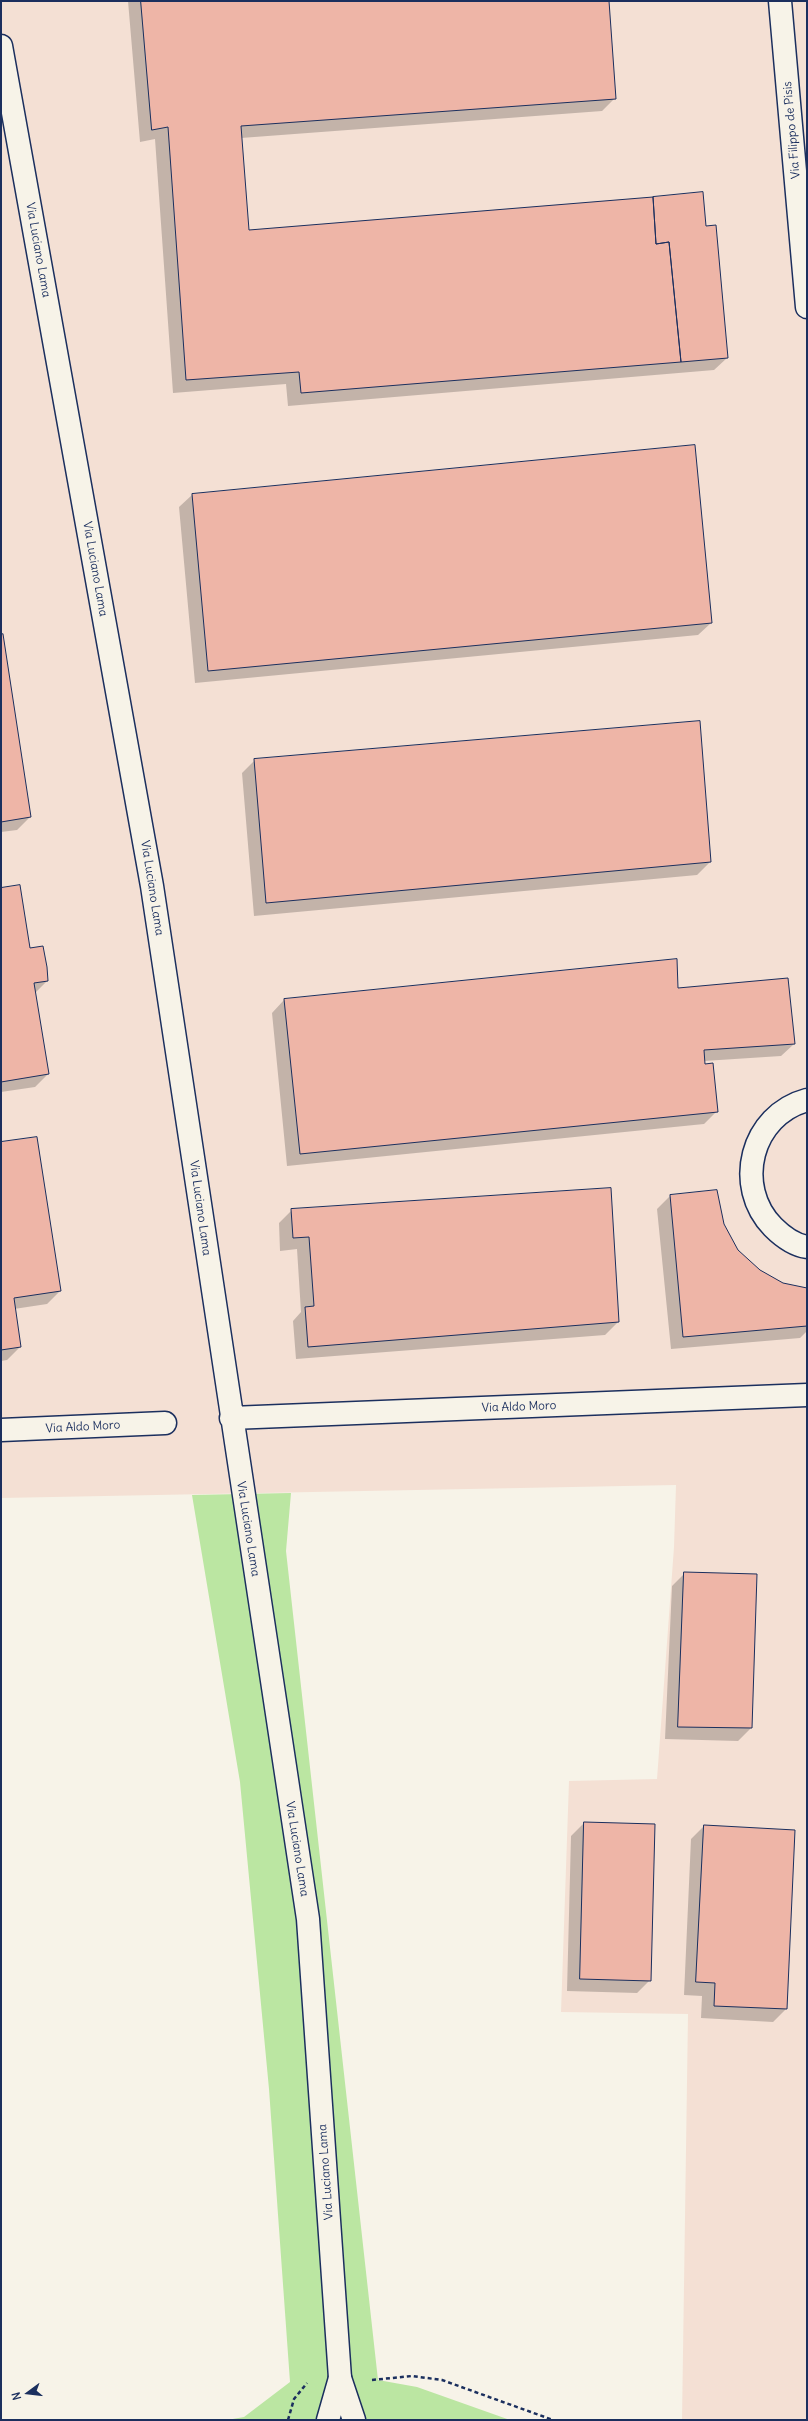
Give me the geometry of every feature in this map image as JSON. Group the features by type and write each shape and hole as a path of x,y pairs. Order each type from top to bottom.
{"street":[{"name":"Via Filippo de Pisis","path":"780,1 807,307"},
{"name":"Via Luciano Lama","path":"1,46 152,886 231,1418 308,1919 340,2378"},
{"path":"807,1100 794,1104 773,1119 757,1141 750,1166 752,1193 763,1217 780,1235 807,1247"},
{"name":"Via Aldo Moro","path":"231,1418 807,1395"},
{"name":"Via Aldo Moro","path":"1,1430 165,1423"},
{"path":"328,2420 340,2378"},
{"path":"340,2378 354,2420"}],"path":[{"path":"288,2420 294,2399 305,2383 340,2378 378,2380 412,2376 442,2380 553,2420"}],"shaded area":[{"path":"1,1 807,1 807,2420 682,2420 688,2014 561,2012 569,1781 657,1779 674,1547 676,1485 1,1498"}],"green space":[{"path":"291,1493 286,1551 378,2380 417,2387 510,2420 227,2420 244,2417 290,2382 269,2089 240,1782 192,1495"}],"building":[{"path":"141,1 609,1 616,99 241,126 249,230 653,197 656,244 669,242 681,362 301,393 299,372 186,380 168,127 152,130"},
{"path":"703,192 706,226 716,225 728,358 681,362 669,242 656,244 653,197"},
{"path":"695,445 712,623 208,671 192,494"},
{"path":"3,634 31,817 1,822 1,635"},
{"path":"700,721 711,862 266,903 254,759"},
{"path":"20,885 30,948 43,946 47,967 48,981 34,983 49,1074 1,1082 1,888"},
{"path":"677,959 678,988 788,978 795,1044 704,1050 705,1064 713,1063 718,1112 300,1154 284,999"},
{"path":"37,1137 61,1291 14,1298 21,1347 1,1350 1,1142"},
{"path":"611,1188 619,1322 308,1347 305,1307 314,1306 309,1237 293,1238 291,1209"},
{"path":"717,1190 724,1224 738,1250 760,1270 783,1283 807,1288 807,1326 683,1337 670,1195"},
{"path":"684,1572 757,1574 752,1728 678,1727"},
{"path":"584,1822 655,1824 651,1981 580,1979"},
{"path":"704,1825 795,1830 787,2009 714,2006 715,1983 696,1982"}]}
